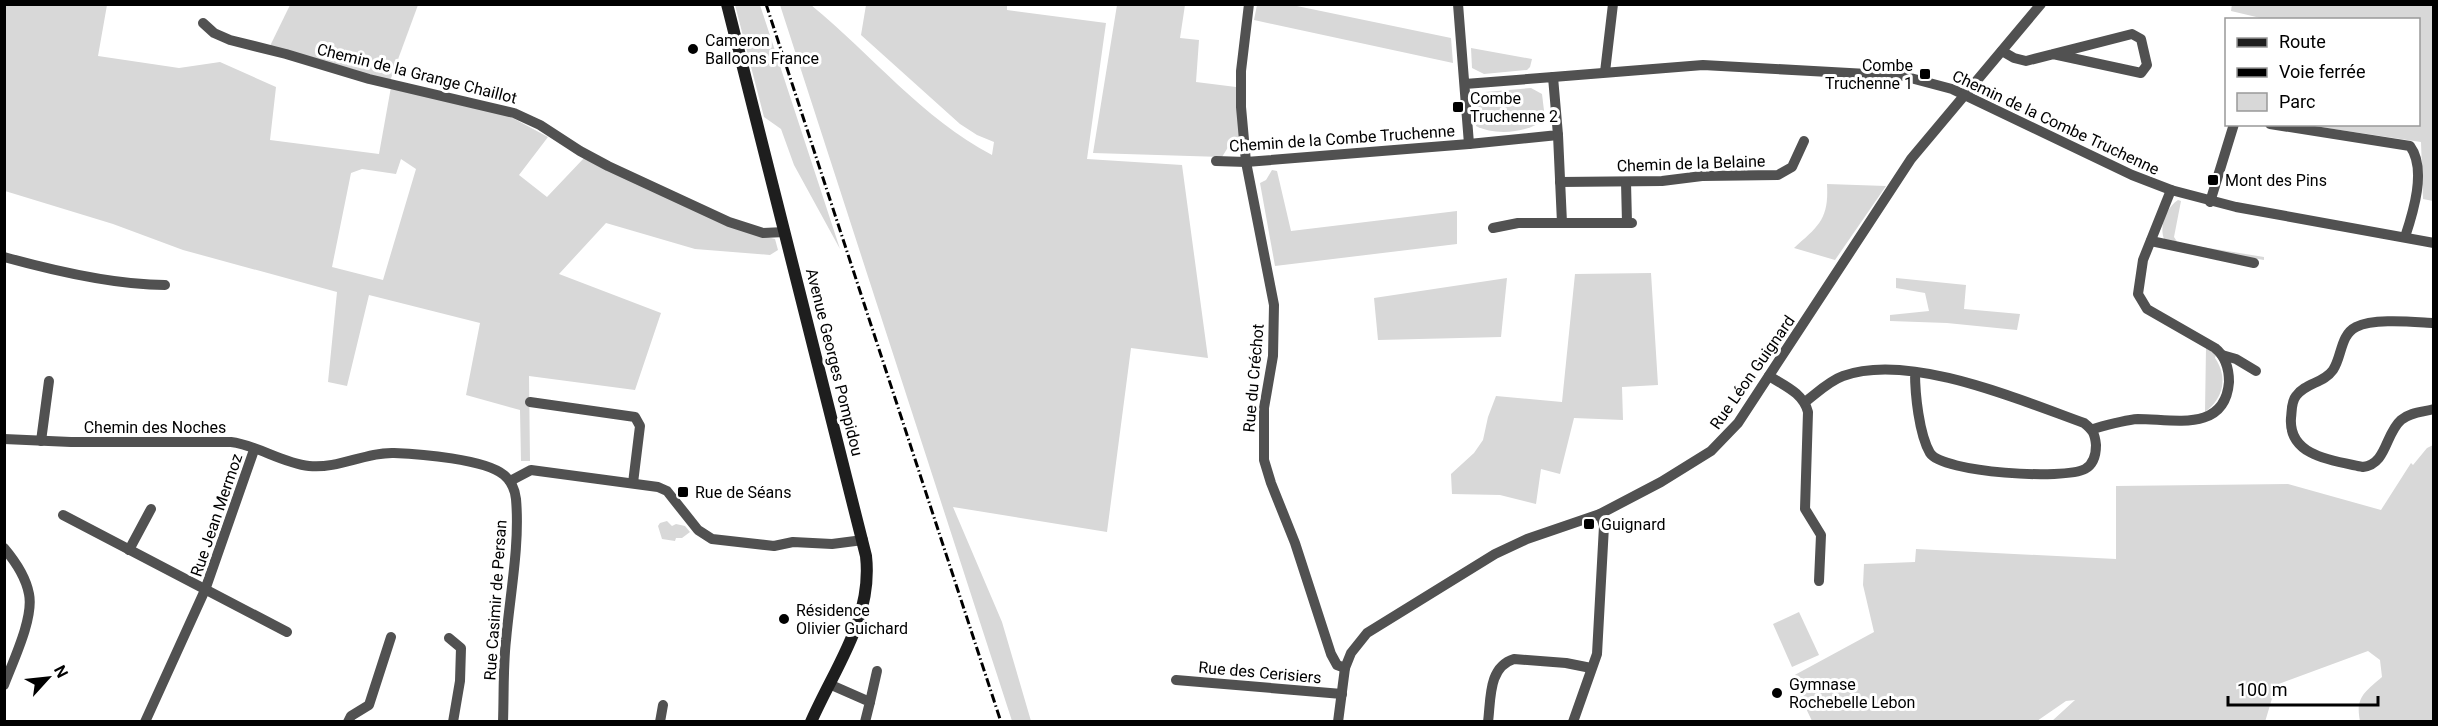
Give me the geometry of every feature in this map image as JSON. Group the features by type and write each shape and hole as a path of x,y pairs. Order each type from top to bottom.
{"main road":[{"name":"Avenue Georges Pompidou","path":"727,4 862,540 867,573 862,611 853,637 811,722"}],"street":[{"name":"Rue du Créchot","path":"1249,4 1241,80 1241,107 1246,162 1274,305 1273,356 1264,408 1263,444 1266,467 1295,543 1331,654 1337,665 1345,668"},
{"path":"1458,4 1469,144"},
{"path":"1605,72 1612,4"},
{"name":"Rue Léon Guignard","path":"1338,722 1345,668 1351,652 1367,633 1495,554 1527,539 1600,514 1661,482 1711,451 1738,423 1911,159 2041,4"},
{"name":"Chemin de la Grange Chaillot","path":"203,23 214,33 230,40 369,79 514,113 540,125 608,166 721,219 758,232 769,234 784,232"},
{"path":"2002,51 2022,60 2132,34 2141,39 2147,66 2141,73 2053,54"},
{"name":"Chemin de la Combe Truchenne","path":"1465,84 1703,65 1861,72 1922,79 1947,87 2132,175 2171,190 2210,202 2433,243"},
{"path":"1553,77 1562,223"},
{"path":"2210,202 2233,126"},
{"path":"2283,126 2410,146 2416,154 2417,200 2405,237"},
{"name":"Chemin de la Combe Truchenne","path":"1216,161 1246,162 1558,135"},
{"name":"Chemin de la Belaine","path":"1560,182 1662,181 1702,176 1778,175 1792,167 1804,141"},
{"path":"1493,228 1518,223 1629,223 1626,182"},
{"path":"1805,402 1833,381 1852,374 1893,371 1915,372 1969,383 2084,423 2093,429 2130,420 2195,421 2206,418 2223,402 2228,389 2229,377 2222,355 2215,348 2147,309 2140,299 2137,288 2143,260 2171,190"},
{"path":"2151,241 2254,263"},
{"path":"4,257 32,265 122,281 165,285"},
{"path":"2433,323 2370,323 2351,330 2344,339 2333,370 2323,379 2302,390 2294,399 2291,422 2297,439 2308,453 2362,467 2371,465 2380,457 2393,429 2401,421 2410,415 2433,409"},
{"path":"2222,355 2236,359 2256,371"},
{"path":"1915,372 1916,404 1930,453 1938,461 1987,471 2076,472 2085,469 2093,461 2096,449 2093,429"},
{"path":"1769,376 1798,395 1805,402 1808,412 1805,508 1821,535 1819,581"},
{"path":"41,441 49,381"},
{"path":"530,402 635,417 640,426 633,483"},
{"name":"Chemin des Noches","path":"4,439 231,442 242,443 254,450 298,464 316,466 337,465 380,453 432,456 490,467 510,481"},
{"name":"Rue Jean Mermoz","path":"145,722 205,590 254,450"},
{"path":"510,481 531,470 633,483 667,490 698,530 712,539 774,546 793,542 832,544 862,540"},
{"name":"Rue Casimir de Persan","path":"503,722 506,642 516,516 515,495 510,481"},
{"path":"129,550 151,509"},
{"path":"1573,722 1597,654 1604,526 1600,514"},
{"name":"Rue Jean Mermoz","path":"63,515 287,632"},
{"path":"4,548 25,583 30,602 25,624 4,685"},
{"path":"349,718 369,705 391,637"},
{"path":"449,638 461,648 460,681 453,722"},
{"path":"1488,722 1495,674 1507,661 1514,659 1566,663 1592,668"},
{"path":"865,722 877,671"},
{"name":"Rue des Cerisiers","path":"1176,680 1342,694"},
{"path":"829,684 870,702"},
{"path":"660,722 663,705"}],"green space":[{"path":"2232,4 2433,5 2433,201 2423,199 2421,142 2314,126 2420,126 2420,18 2261,18 2231,11"},
{"path":"4,5 107,5 98,56 179,68 220,62 276,87 270,140 379,154 391,87 509,116 548,137 519,175 547,197 584,158 748,232 775,239 778,250 770,255 695,249 606,223 559,274 661,313 635,390 529,376 530,461 521,461 520,410 466,395 480,323 369,295 347,386 328,382 337,292 183,250 113,224 5,191","holes":["401,159 416,169 383,280 332,267 351,173 362,169 396,174"]},
{"path":"290,5 418,5 390,81 270,46"},
{"path":"735,5 760,5 840,249 794,165 781,129 764,117"},
{"path":"780,5 811,5 920,104 967,140 992,155 994,142 960,124 861,35 866,5 1007,5 1007,10 1106,23 1087,159 1182,165 1208,358 1131,348 1107,532 953,507 1002,622 1031,721 1012,721"},
{"path":"1117,5 1185,5 1180,38 1199,40 1196,82 1236,87 1240,138 1230,144 1222,157 1093,153"},
{"path":"1257,5 1292,5 1451,38 1453,63 1254,20"},
{"path":"1471,48 1532,59 1530,67 1527,70 1484,74 1472,68"},
{"path":"1531,88 1542,94 1545,119 1538,124 1512,132 1493,131 1476,126 1475,100 1485,92"},
{"path":"1272,170 1277,171 1291,231 1457,211 1457,244 1275,266 1260,183 1266,180"},
{"path":"1827,184 1886,186 1835,260 1794,248 1821,221 1826,206"},
{"path":"2178,200 2181,201 2174,237 2178,243 2264,257 2264,260 2174,245 2164,239 2162,229 2165,218 2170,208"},
{"path":"1651,273 1658,385 1622,387 1623,420 1574,418 1560,474 1541,469 1536,504 1500,495 1452,494 1451,474 1474,453 1483,440 1496,396 1562,402 1575,274"},
{"path":"1507,278 1501,337 1378,340 1374,298"},
{"path":"1896,278 1966,285 1964,309 2020,314 2017,330 1947,323 1890,321 1890,315 1929,311 1925,293 1896,288"},
{"path":"2206,347 2216,355 2223,380 2220,394 2205,412"},
{"path":"2433,445 2433,721 2360,721 2360,700 2366,691 2382,677 2380,660 2368,651 2276,685 2265,722 2052,721 2075,700 2066,701 2037,721 1812,721 1791,677 1874,632 1863,585 1864,564 1915,562 1916,549 2116,559 2116,486 2288,484 2381,510 2411,463 2413,465 2427,448"},
{"path":"667,521 672,526 676,524 685,526 690,532 682,538 676,538 675,541 662,539 658,526"},
{"path":"1799,612 1819,655 1792,667 1773,624"}],"railway":[{"path":"766,4 1001,722"}],"place":[{"name":"Cameron Balloons France","path":"693,49"},
{"name":"Combe Truchenne 1","path":"1925,74"},
{"name":"Combe Truchenne 2","path":"1458,107"},
{"name":"Mont des Pins","path":"2213,180"},
{"name":"Rue de Séans","path":"683,492"},
{"name":"Guignard","path":"1589,524"},
{"name":"Résidence Olivier Guichard","path":"784,619"},
{"name":"Gymnase Rochebelle Lebon","path":"1777,693"}]}
